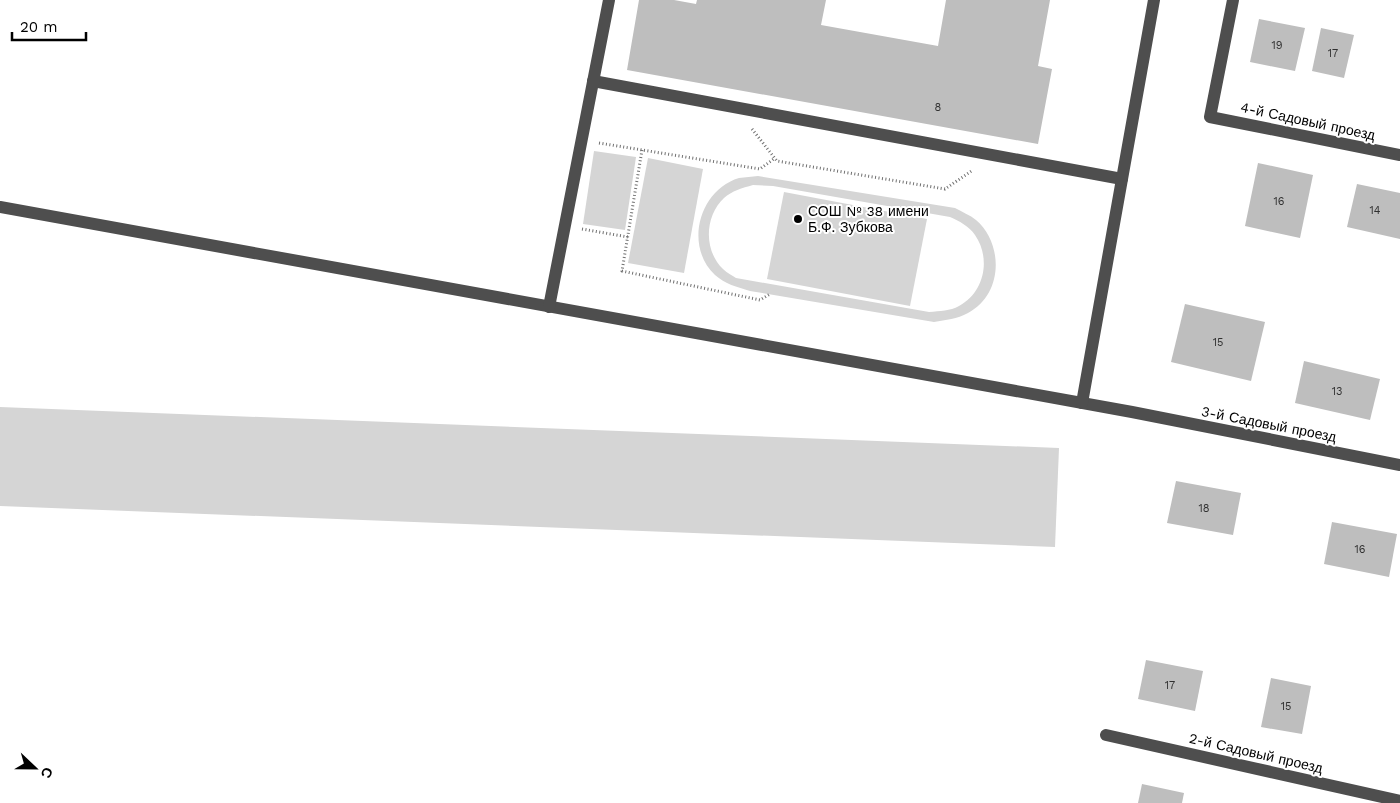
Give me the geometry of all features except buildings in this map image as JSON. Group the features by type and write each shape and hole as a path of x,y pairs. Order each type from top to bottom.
{"street":[{"path":"549,307 608,0"},
{"path":"1082,403 1154,0"},
{"name":"4-й Садовый проезд","path":"1233,0 1210,117 1400,155"},
{"path":"593,81 1122,179"},
{"name":"3-й Садовый проезд","path":"0,207 1132,412 1400,465"},
{"name":"2-й Садовый проезд","path":"1106,735 1400,801"}],"path":[{"path":"735,108 777,161 945,189 995,155"},
{"path":"582,140 760,170 775,158"},
{"path":"642,150 622,271 760,300 770,294"},
{"path":"565,227 628,237"}],"shaded area":[{"path":"594,151 636,157 625,230 583,224"},
{"path":"648,158 703,169 684,273 628,263"},
{"path":"758,176 955,208 969,215 985,230 995,255 996,269 988,294 980,305 968,313 956,318 934,322 750,291 727,283 715,275 705,263 698,235 700,220 714,194 725,184 739,178","holes":["753,185 773,186 950,217 970,229 980,244 984,264 980,283 968,300 956,308 929,312 736,278 723,269 712,253 709,234 713,215 717,206 724,198 734,192"]},
{"path":"784,192 927,219 910,306 767,279"},
{"path":"0,407 1059,448 1055,547 0,506"}],"place":[{"name":"СОШ № 38 имени Б.Ф. Зубкова","path":"798,219"}]}
